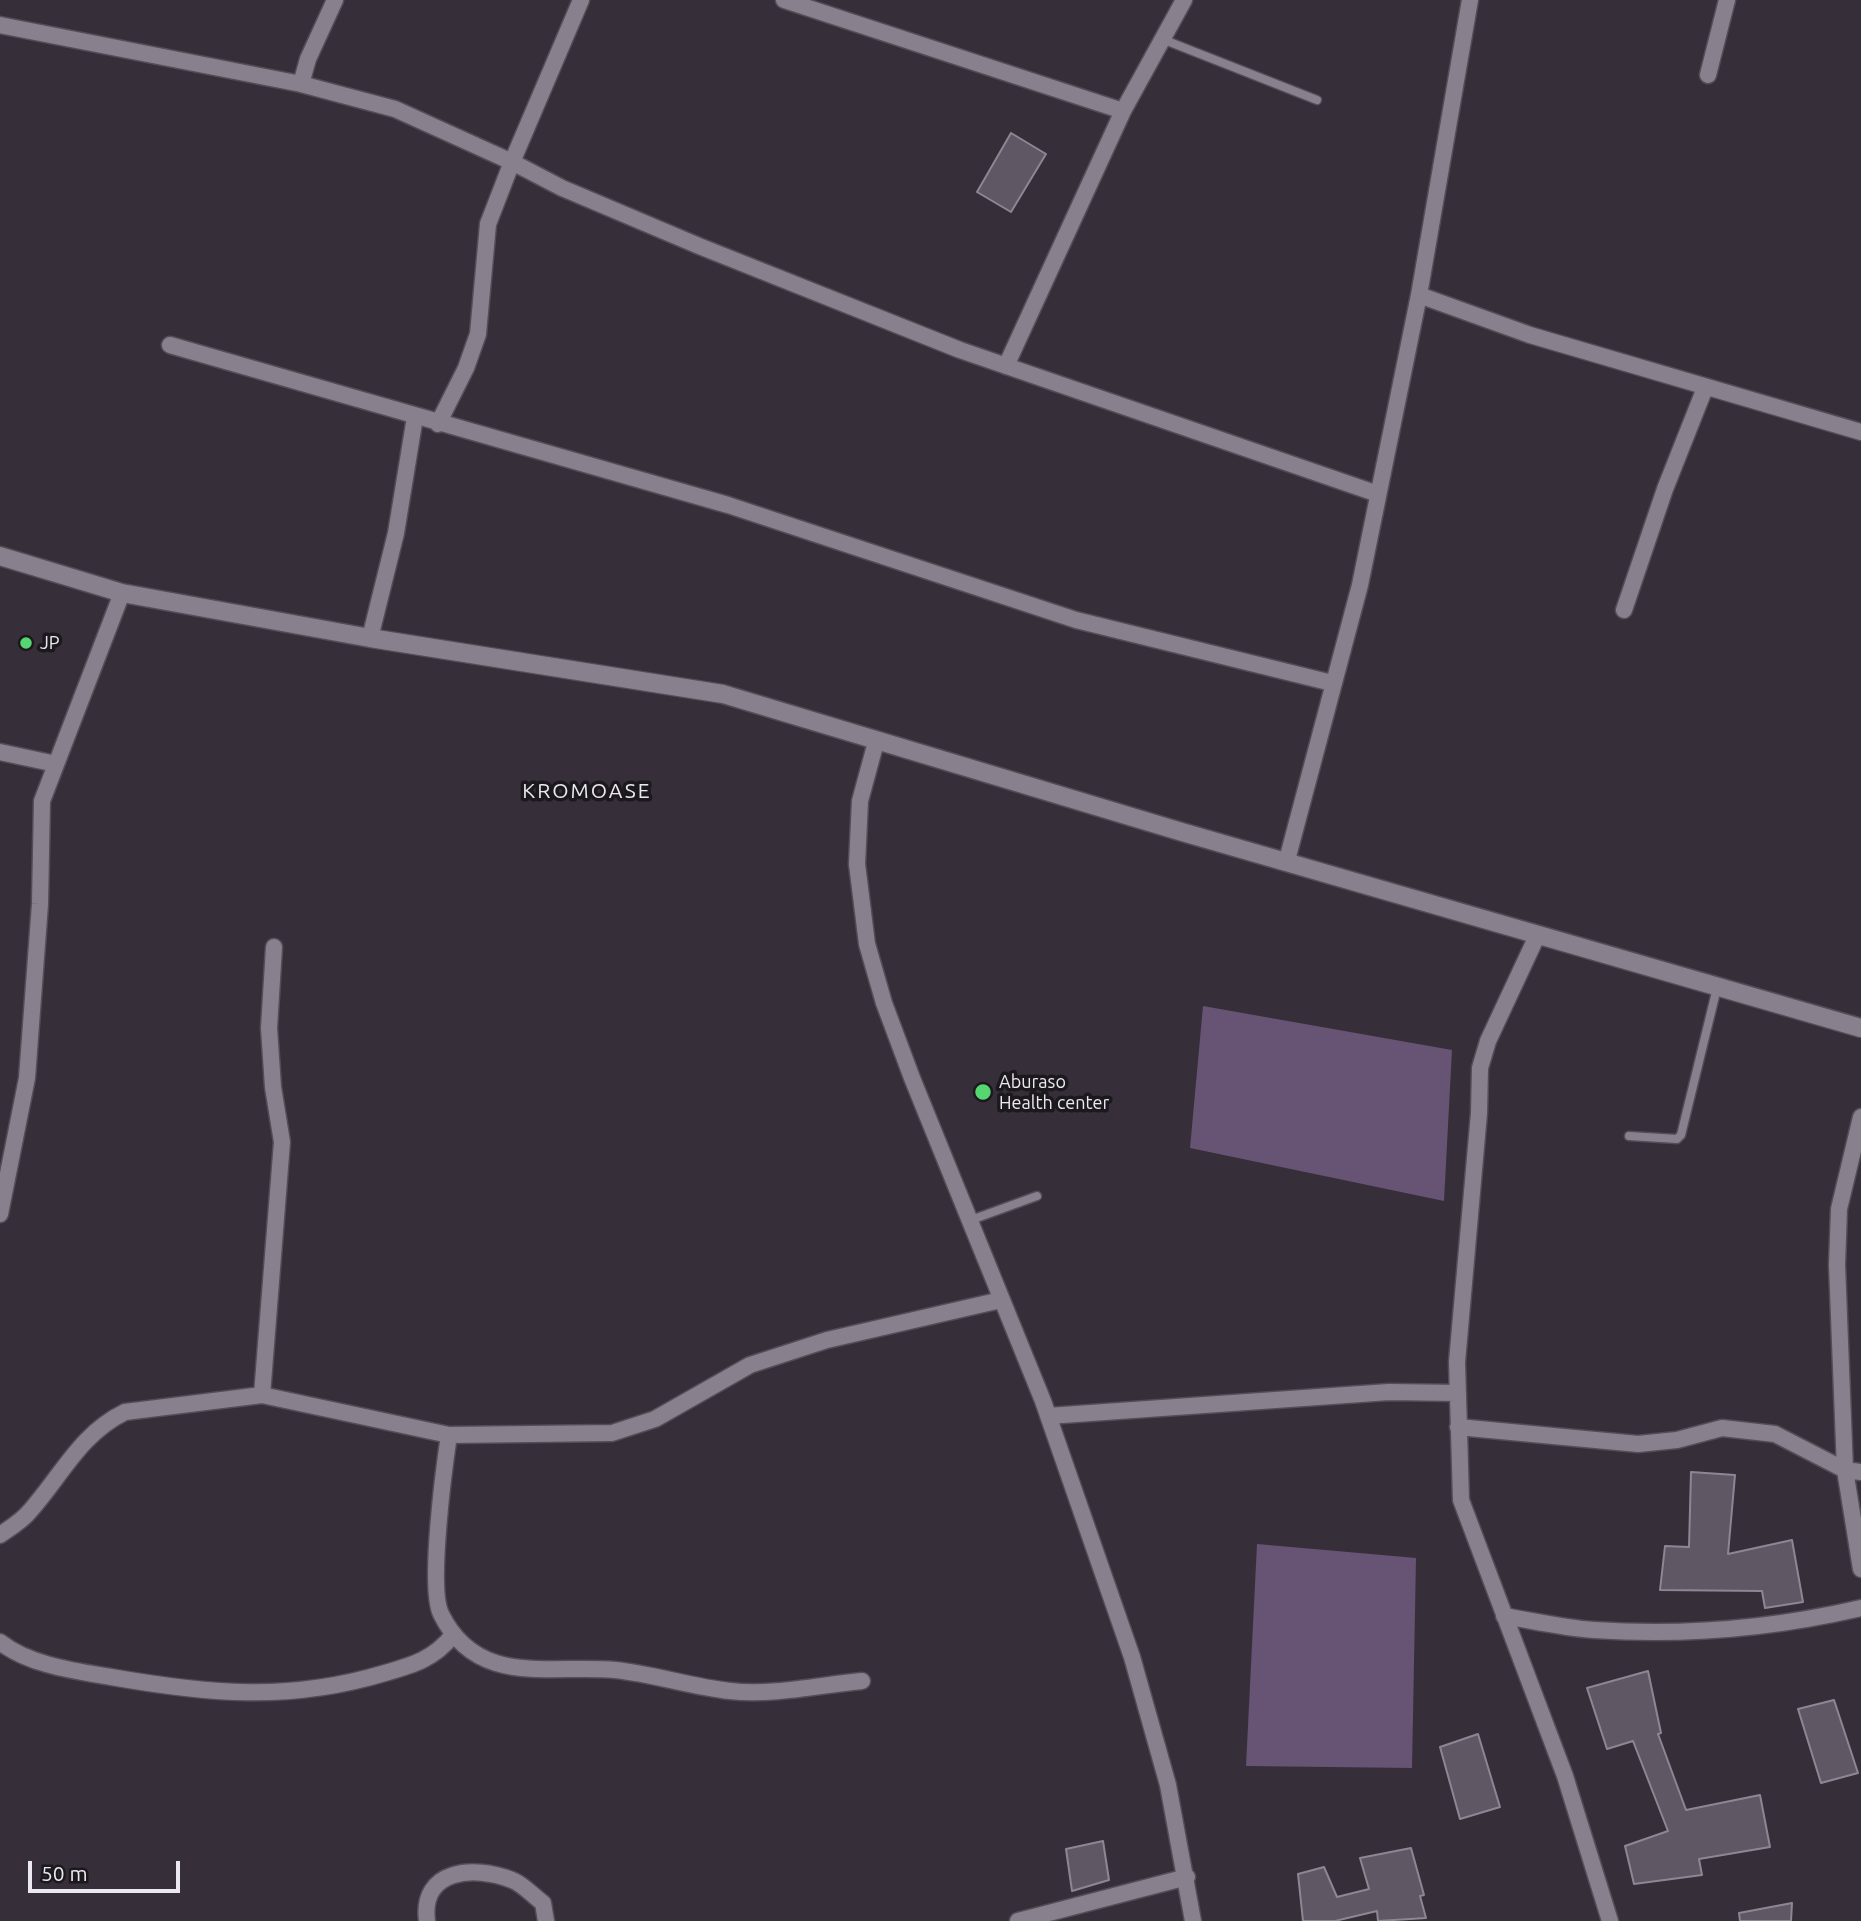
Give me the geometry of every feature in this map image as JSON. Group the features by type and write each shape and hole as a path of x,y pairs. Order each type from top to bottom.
{"street":[{"path":"301,84 308,59 335,0"},
{"path":"438,424 466,368 478,334 488,224 581,0"},
{"path":"783,0 1123,111"},
{"path":"1006,366 1123,111 1184,0"},
{"path":"1287,860 1360,584 1419,295 1470,0"},
{"path":"1708,75 1727,0"},
{"path":"0,25 301,84 395,109 699,246 1006,366 1378,494"},
{"path":"1419,295 1530,335 1861,432"},
{"path":"170,345 728,505 1076,620 1332,683"},
{"path":"1624,610 1665,489 1704,388"},
{"path":"370,638 396,533 415,417"},
{"path":"0,556 122,593 370,638 723,694 876,742 1861,1028"},
{"path":"0,1214 27,1077 40,904 42,801 122,593"},
{"path":"876,742 860,801 858,839 857,864 867,944 884,1003 912,1078 1048,1416 1132,1657 1168,1785 1193,1921"},
{"path":"0,752 56,764"},
{"path":"1537,936 1488,1041 1480,1068 1479,1113 1457,1362 1461,1500 1565,1776 1610,1921"},
{"path":"262,1395 282,1142 273,1087 269,1028 274,947"},
{"path":"1861,1117 1839,1209 1838,1319 1861,1569"},
{"path":"0,1535 27,1515 69,1458 108,1420 125,1412 262,1395 449,1435 612,1433 655,1419 750,1365 827,1340 1002,1300"},
{"path":"1048,1416 1376,1393 1458,1393"},
{"path":"1458,1427 1639,1444 1677,1440 1722,1428 1775,1434 1853,1471"},
{"path":"449,1435 439,1520 439,1611 453,1635 488,1659 520,1670 615,1670 732,1692 862,1681"},
{"path":"1504,1616 1592,1630 1689,1631 1818,1618 1861,1608"},
{"path":"0,1642 8,1648 46,1663 88,1673 177,1689 269,1695 326,1688 426,1661 453,1635"},
{"path":"426,1921 424,1902 435,1884 460,1872 516,1881 542,1903 546,1921"},
{"path":"1017,1921 1187,1877"}],"lane":[{"path":"1162,39 1317,100"},
{"path":"1629,1136 1677,1139 1681,1135 1717,988"},
{"path":"971,1220 1037,1196"}],"shaded area":[{"path":"1203,1006 1452,1050 1444,1201 1190,1148"},
{"path":"1257,1544 1416,1558 1412,1768 1246,1766"}],"building":[{"path":"1011,133 1046,154 1011,212 977,192"},
{"path":"1691,1472 1735,1475 1728,1554 1792,1540 1803,1602 1765,1608 1762,1591 1660,1590 1665,1546 1689,1547"},
{"path":"1648,1671 1661,1733 1658,1734 1686,1810 1760,1795 1770,1847 1699,1859 1702,1875 1634,1884 1625,1846 1668,1831 1633,1741 1607,1749 1587,1688"},
{"path":"1834,1700 1858,1773 1821,1783 1798,1709"},
{"path":"1478,1734 1500,1807 1460,1819 1440,1747"},
{"path":"1103,1841 1109,1880 1072,1891 1066,1849"},
{"path":"1411,1848 1424,1895 1420,1896 1426,1918 1378,1921 1377,1911 1335,1921 1303,1921 1298,1874 1324,1867 1337,1897 1369,1889 1360,1858"},
{"path":"1792,1903 1791,1921 1740,1921 1739,1913"}],"place":[{"name":"JP","path":"26,643"},
{"name":"Aburaso Health center","path":"983,1092"}],"district":[{"name":"KROMOASE","path":"587,791"}]}
